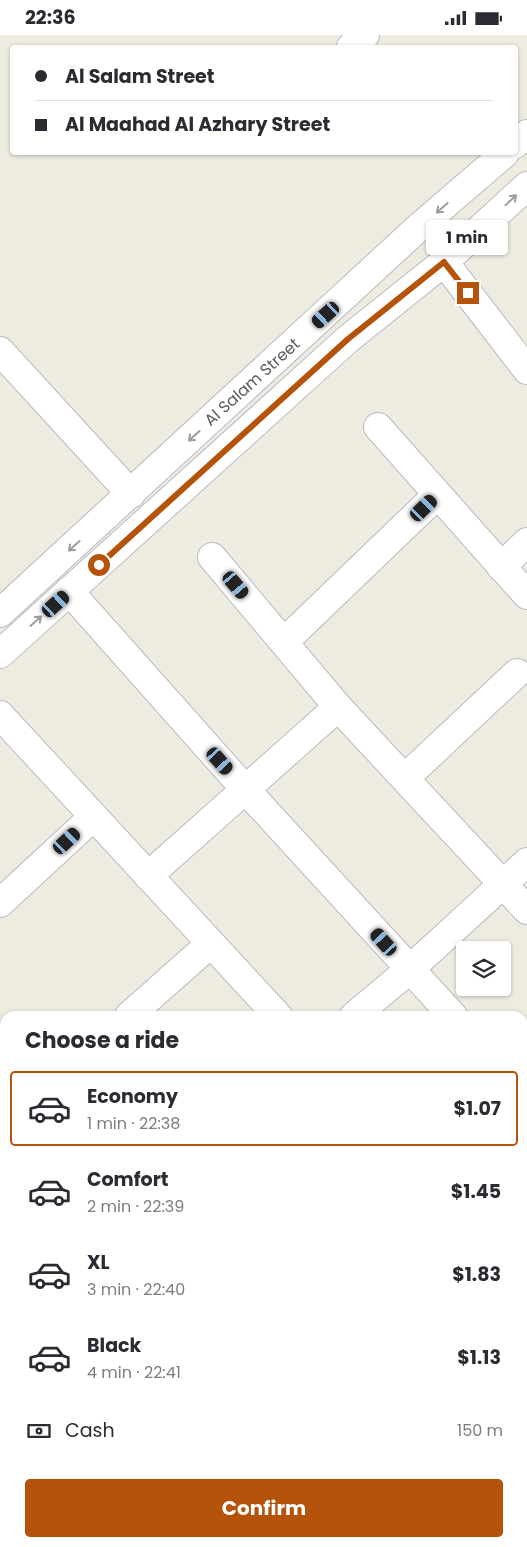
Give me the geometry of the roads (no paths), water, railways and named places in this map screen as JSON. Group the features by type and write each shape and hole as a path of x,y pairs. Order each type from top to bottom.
{"street":[{"path":"353,45 365,35"},
{"name":"Al Salam Street","path":"0,613 326,315 418,228 503,155"},
{"name":"Al Salam Street","path":"0,654 348,339 444,262 527,186"},
{"path":"444,262 527,370"},
{"path":"326,315 348,339"},
{"path":"0,351 131,493"},
{"path":"378,427 527,595"},
{"path":"284,642 438,495"},
{"path":"501,567 527,542"},
{"path":"212,557 338,707 527,910"},
{"path":"70,591 245,789 448,1011"},
{"path":"404,778 517,673"},
{"path":"148,876 338,707"},
{"path":"0,715 273,1011"},
{"path":"0,903 93,817"},
{"path":"360,1011 527,862"},
{"path":"135,1011 210,944"}]}
